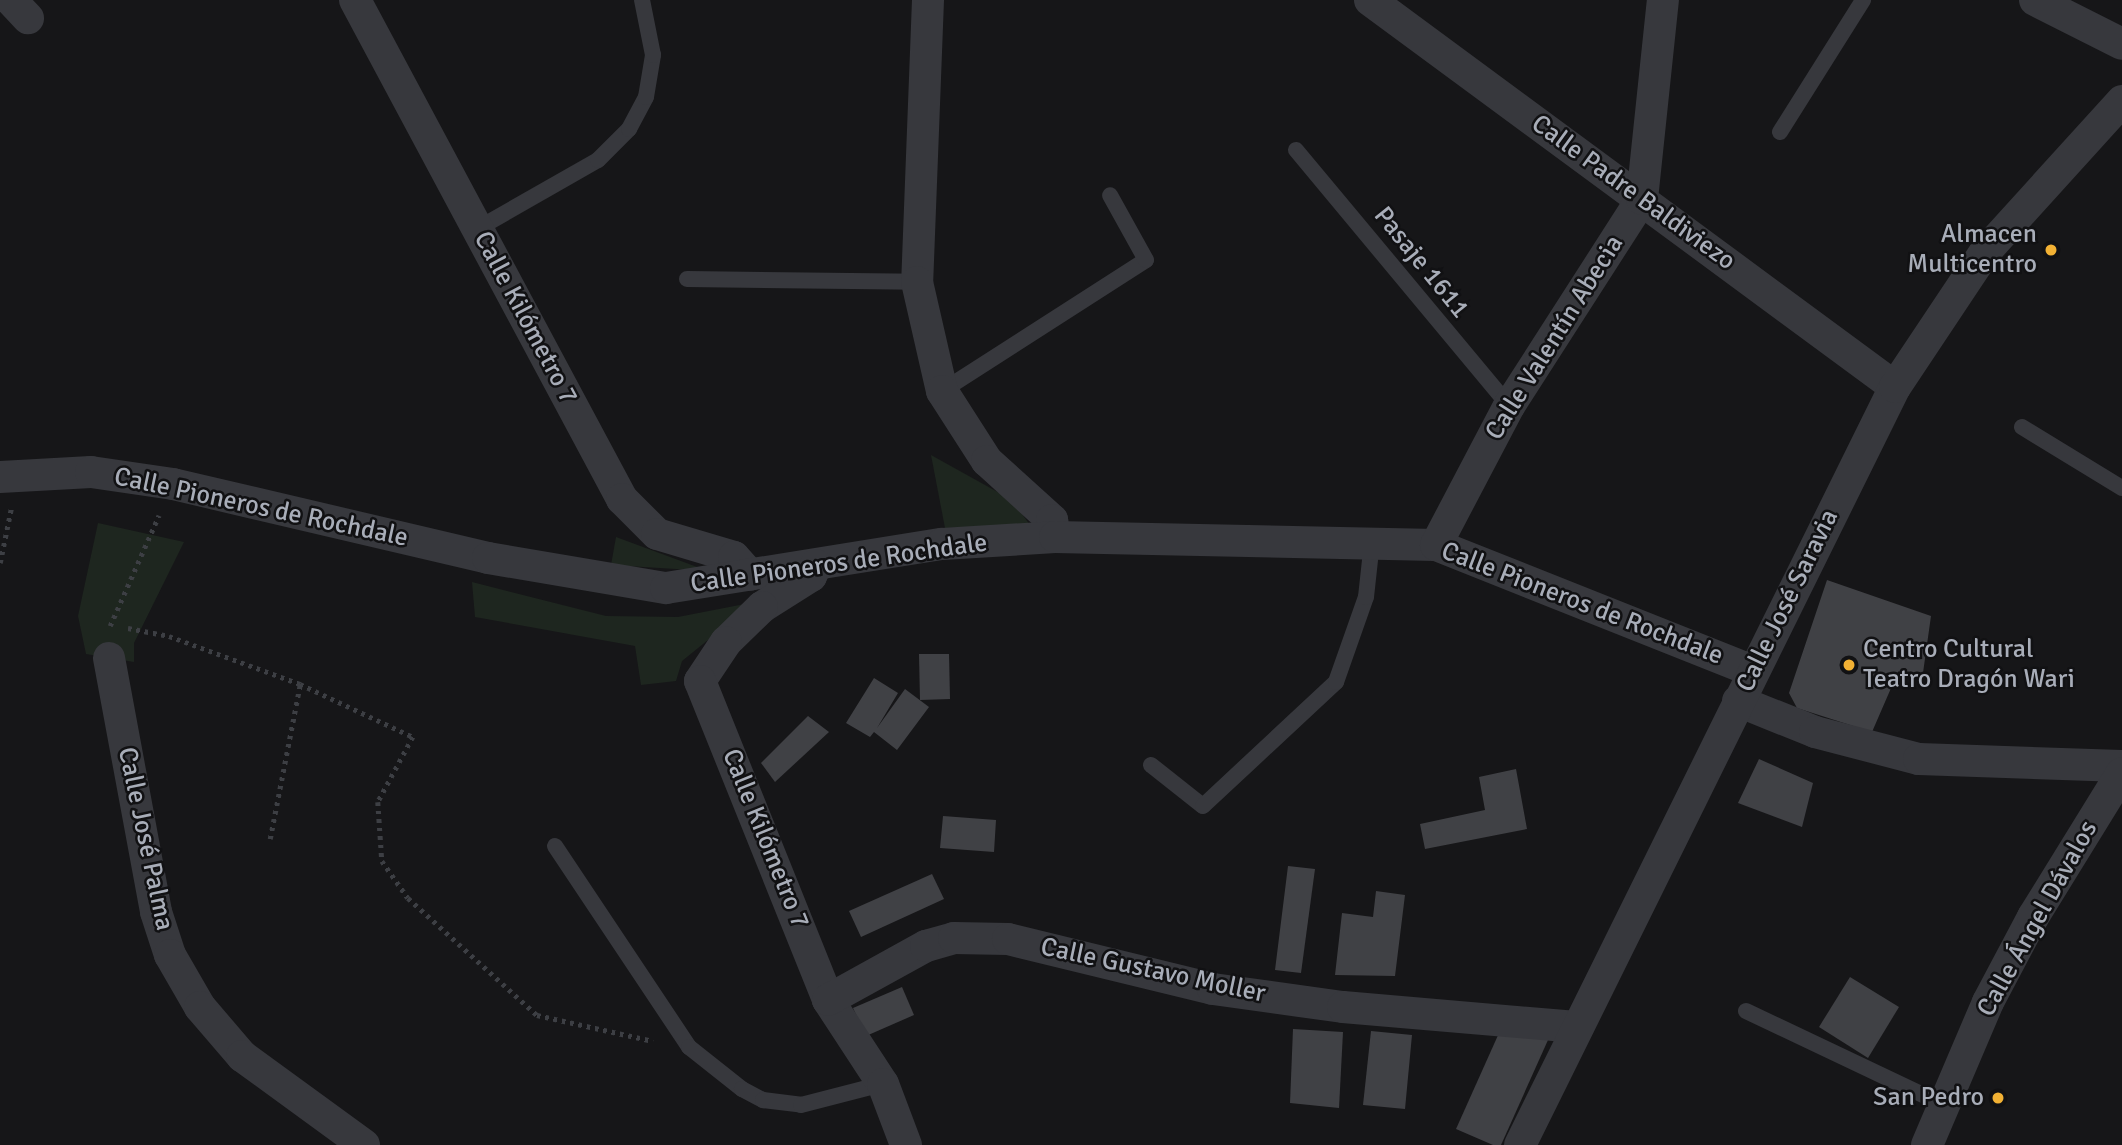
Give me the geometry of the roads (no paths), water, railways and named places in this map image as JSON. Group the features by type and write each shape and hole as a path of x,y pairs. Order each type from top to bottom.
{"street":[{"name":"Calle Kilómetro 7","path":"355,0 622,499 657,534 734,557 750,575"},
{"path":"928,0 917,282 942,391 988,460 1052,520 1055,537"},
{"name":"Calle Padre Baldiviezo","path":"1370,0 1895,387"},
{"name":"Calle Valentín Abecia","path":"1436,544 1509,406 1642,199 1663,0"},
{"path":"2035,0 2122,44"},
{"name":"Calle José Saravia","path":"1520,1145 1738,701 1750,670 1895,387 1985,252 2122,101"},
{"name":"Calle Pioneros de Rochdale","path":"9,475 91,472 173,484 613,582 666,588 942,544 1055,537 1436,544 1750,670"},
{"name":"Calle Kilómetro 7","path":"816,564 811,576 762,607 726,642 700,681 828,1000 883,1084 906,1145"},
{"name":"Calle José Palma","path":"109,658 156,912 170,955 200,1007 242,1056 363,1145"},
{"name":"Calle Pioneros de Rochdale","path":"1738,701 1815,732 1919,759 2122,766"},
{"name":"Calle Ángel Dávalos","path":"1927,1145 1942,1104 2033,917 2122,773"},
{"name":"Calle Gustavo Moller","path":"828,1000 926,946 954,938 1008,939 1213,989 1343,1007 1576,1027"}],"lane":[{"path":"477,229 598,160 629,129 646,97 653,55 642,0"},
{"path":"1780,132 1863,0"},
{"name":"Pasaje 1611","path":"1296,150 1509,406"},
{"path":"942,391 1146,260 1110,195"},
{"path":"687,279 917,282"},
{"path":"2022,427 2122,488"},
{"path":"1151,765 1203,806 1336,682 1366,597 1373,542"},
{"path":"555,846 689,1047 742,1089 777,1103 839,1099 883,1084"},
{"path":"1745,1011 1942,1104"}],"place":[{"name":"Almacen Multicentro","path":"2051,250"},
{"name":"Centro Cultural Teatro Dragón Wari","path":"1849,665"},
{"name":"San Pedro","path":"1998,1098"}]}
